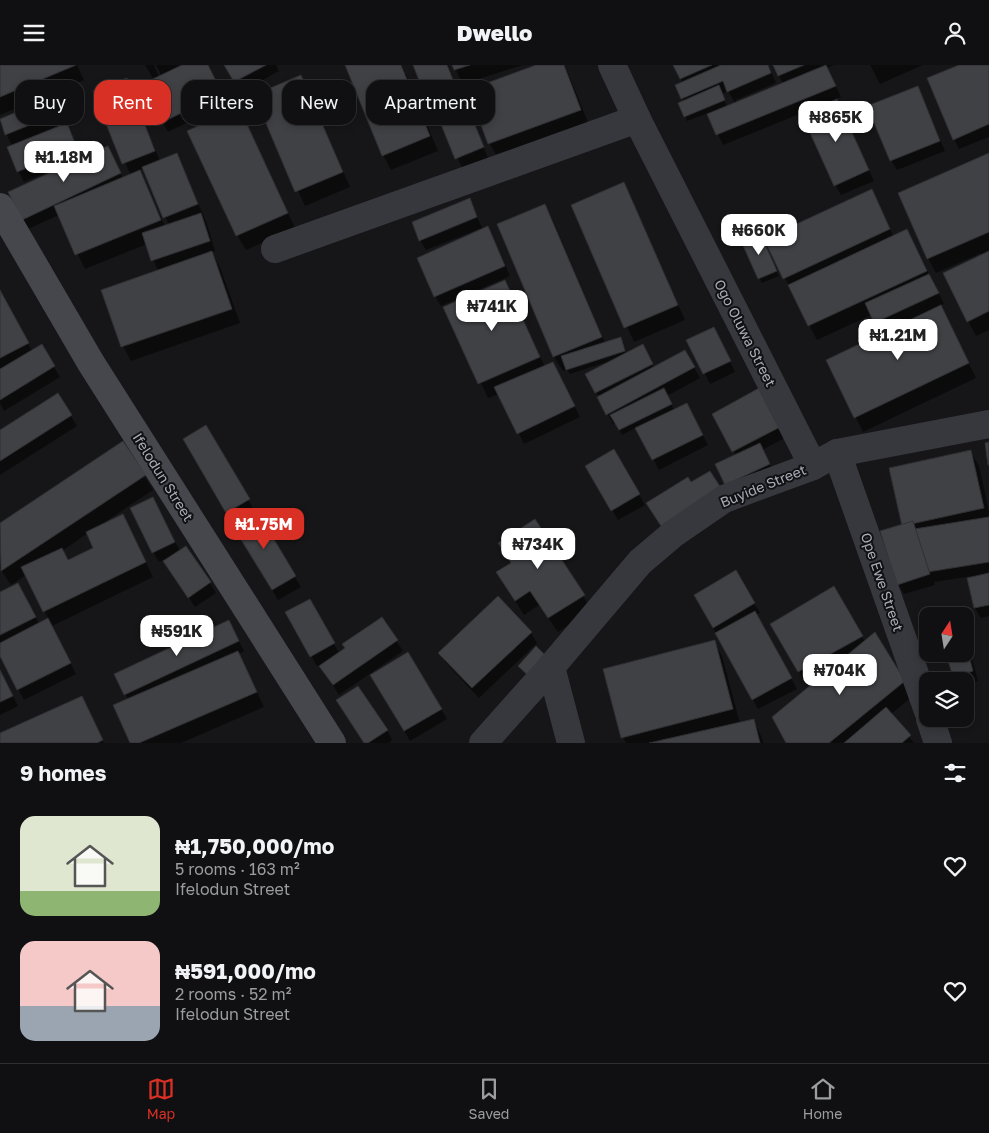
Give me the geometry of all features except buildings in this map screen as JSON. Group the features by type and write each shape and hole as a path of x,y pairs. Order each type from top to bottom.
{"street":[{"name":"Ogo Oluwa Street","path":"612,65 637,119 825,459"},
{"path":"275,249 637,119"},
{"name":"Ifelodun Street","path":"0,207 91,363 332,743"},
{"name":"Buyide Street","path":"483,743 551,667 640,562 672,534 724,499 825,459 989,424"},
{"name":"Ope Ewe Street","path":"825,459 919,689"},
{"path":"551,667 571,743"},
{"path":"933,727 938,743"}]}
